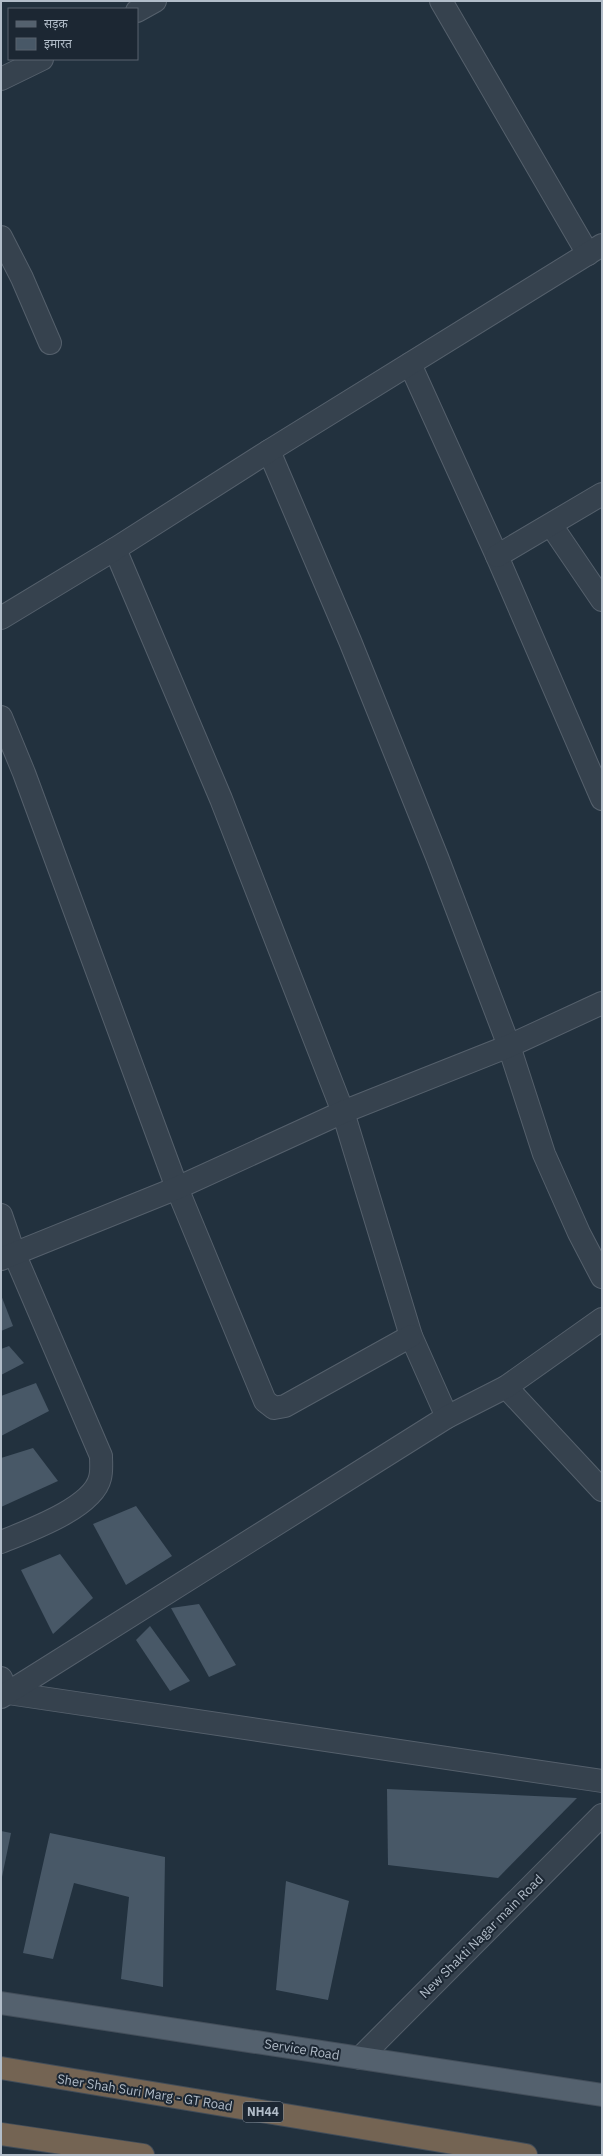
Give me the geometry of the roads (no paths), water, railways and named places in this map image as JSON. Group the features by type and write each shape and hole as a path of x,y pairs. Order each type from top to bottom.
{"highway":[{"name":"Sher Shah Suri Marg - GT Road","path":"1,2068 526,2155"},
{"path":"1,2134 120,2153 143,2155"}],"main road":[{"name":"Service Road","path":"1,2004 602,2094"}],"street":[{"path":"138,10 155,1"},
{"path":"1,618 115,550 269,451 595,250 441,1"},
{"path":"1,79 40,60"},
{"path":"1,237 22,278 50,343"},
{"path":"410,364 497,556 602,799"},
{"path":"269,451 350,640 434,850 509,1046 544,1154 579,1234 602,1277"},
{"path":"497,556 602,494"},
{"path":"551,525 602,600"},
{"path":"115,550 221,799 343,1112 411,1336 447,1417"},
{"path":"1,717 26,780 177,1188 265,1401 274,1408 284,1406 411,1336"},
{"path":"8,1256 177,1188 343,1112 509,1046 602,1003"},
{"path":"1,1215 8,1256 101,1456 100,1478 86,1500 47,1524 1,1542"},
{"path":"3,1689 447,1417 506,1387 602,1319"},
{"path":"506,1387 602,1490"},
{"path":"3,1689 602,1781"},
{"name":"New Shakti Nagar main Road","path":"360,2058 602,1815"}]}
